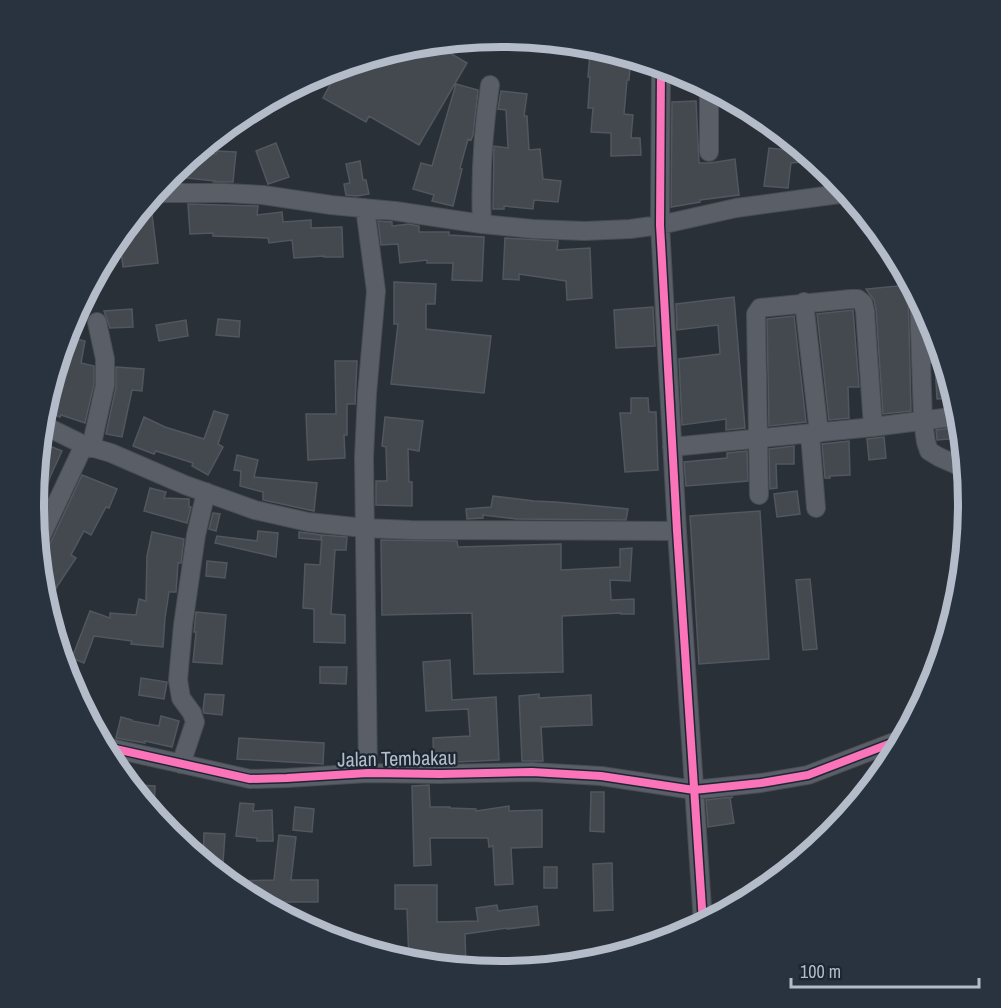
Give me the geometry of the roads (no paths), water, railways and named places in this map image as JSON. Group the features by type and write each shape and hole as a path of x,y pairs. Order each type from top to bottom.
{"street":[{"path":"661,76 660,225 677,531 702,914"},
{"path":"482,224 482,152 490,85"},
{"path":"709,97 709,152"},
{"path":"166,193 263,195 482,224 585,231 660,225 736,208 836,194"},
{"path":"365,208 376,291 364,447 368,773"},
{"path":"759,495 756,314 763,307 850,299 858,299 863,303 873,427"},
{"path":"804,302 814,433 816,508"},
{"path":"44,532 88,446 105,385 105,359 97,322"},
{"path":"920,322 923,421 926,442 929,451 956,465"},
{"path":"921,355 932,354"},
{"path":"672,447 949,417"},
{"path":"50,428 153,472 255,510 308,522 411,530 677,531"},
{"path":"181,764 195,722 192,713 181,698 178,680 183,625 195,534 206,492"},
{"name":"Jalan Tembakau","path":"116,749 250,779 368,773 532,772 601,776 694,790 761,783 808,775 889,744"}]}
